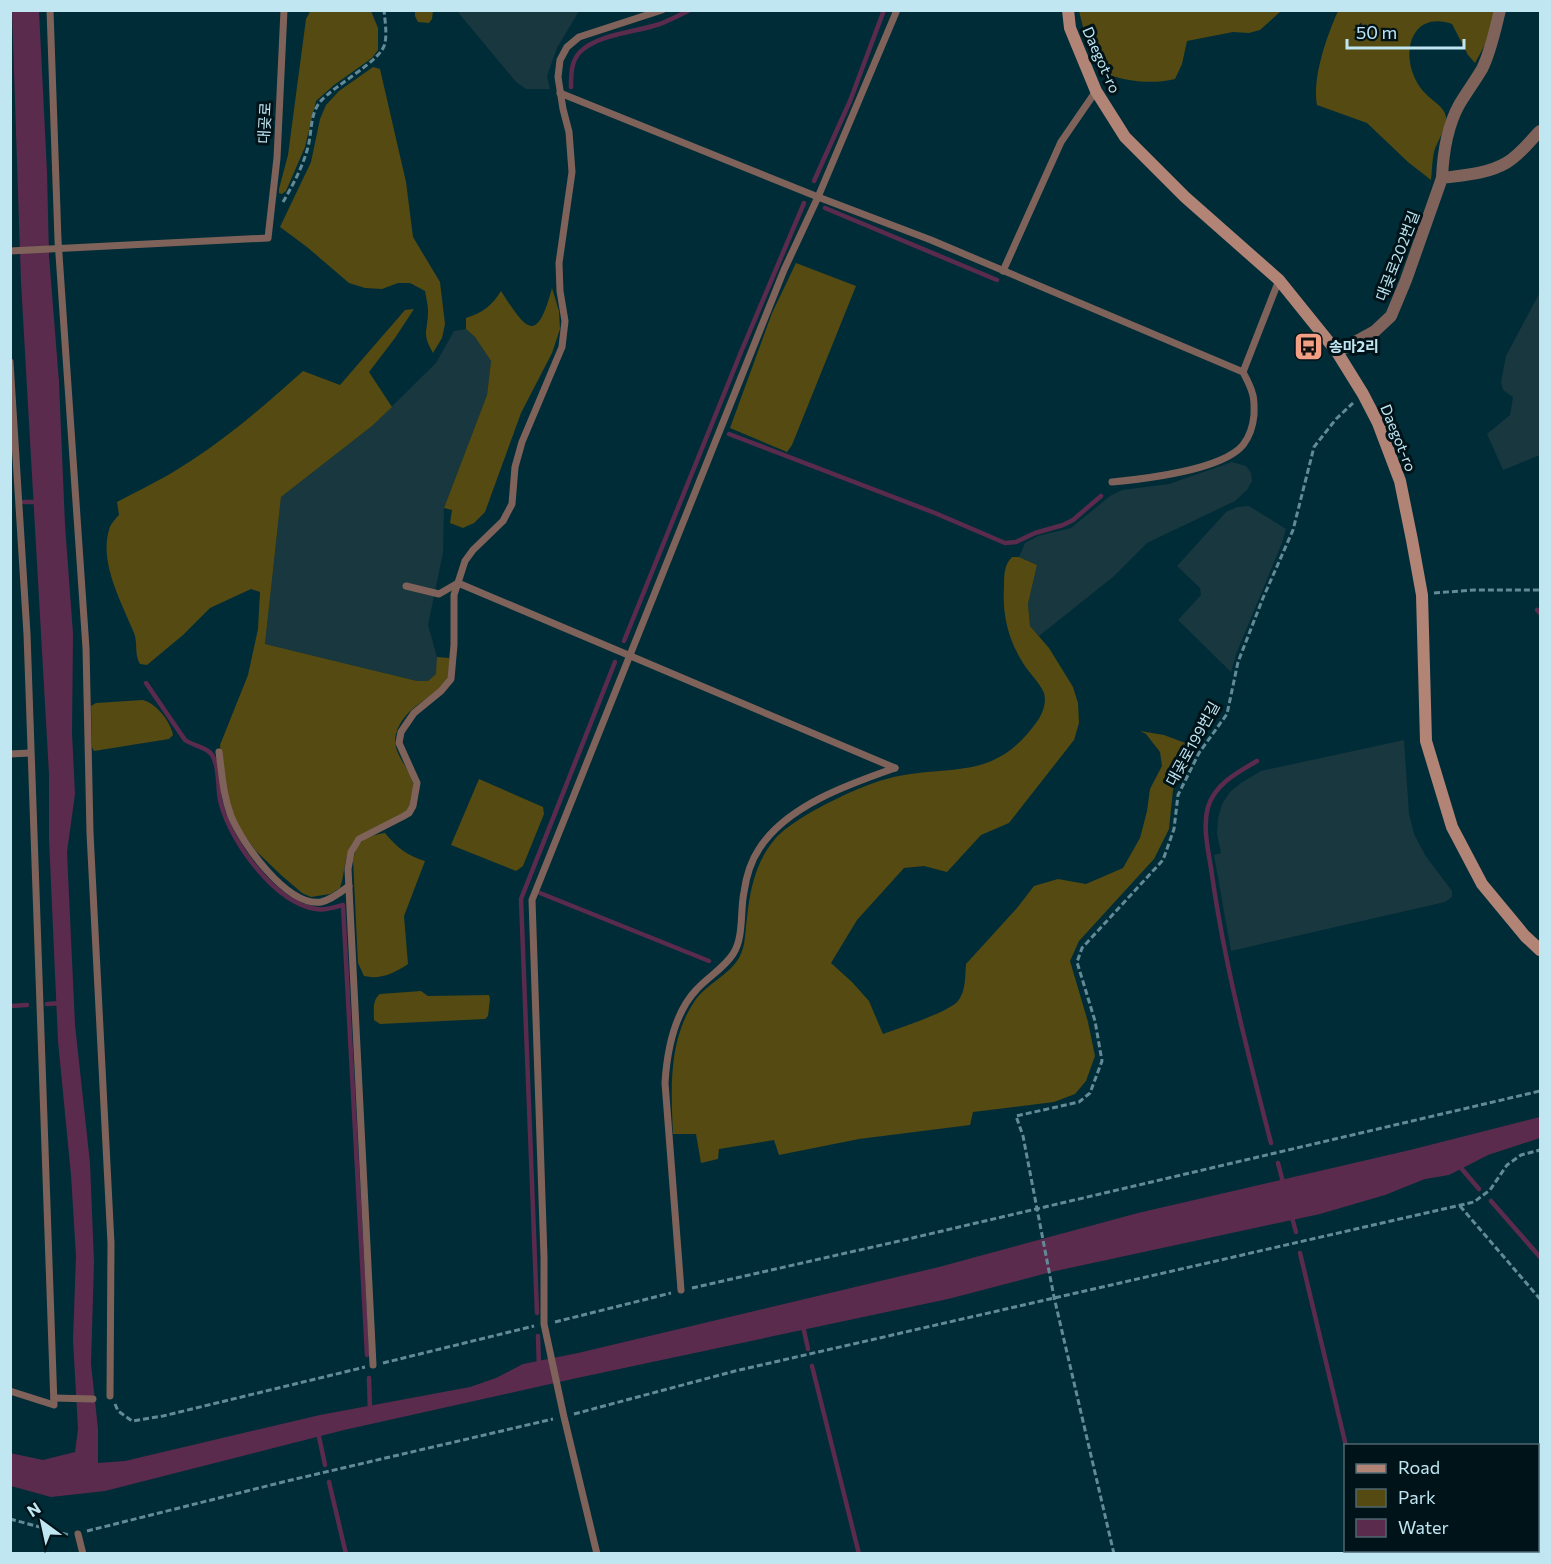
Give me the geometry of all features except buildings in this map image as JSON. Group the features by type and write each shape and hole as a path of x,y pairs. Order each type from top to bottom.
{"street":[{"name":"Daegot-ro","path":"1068,10 1070,28 1096,91 1125,137 1185,197 1279,280 1337,352 1378,423 1400,481 1422,595 1426,741 1452,827 1482,884 1525,936 1540,950"},
{"name":"대곶로202번길","path":"1337,352 1375,331 1391,315 1400,297 1442,178 1445,146 1450,129 1458,107 1488,54 1500,10"},
{"path":"1442,178 1496,168 1522,150 1540,131"}],"lane":[{"path":"50,10 55,249 86,648 90,833 111,1243 110,1396"},
{"name":"대곶로","path":"55,249 268,237 277,158 284,10"},
{"path":"373,1365 348,868 355,844 369,833 409,813 413,806 417,783 399,743 401,732 414,713 441,691 451,679 454,595 465,561 503,521 512,504 515,467 522,442 549,382 565,334 559,263 572,172 569,132 558,77 560,60 567,47 579,37 662,10"},
{"path":"597,1554 544,1324 544,1257 532,900 783,270 818,197 897,10"},
{"path":"1003,271 1061,142 1096,91"},
{"path":"560,93 931,240 1243,372 1255,403 1253,428 1244,444 1234,453 1185,472 1112,482"},
{"path":"10,251 55,249"},
{"path":"1243,372 1279,280"},
{"path":"10,362 27,634 54,1405 10,1391"},
{"path":"406,586 440,594 458,583"},
{"path":"458,583 895,768 836,791 787,819 771,834 759,849 752,864 744,890 738,944 734,953 695,990 679,1018 669,1050 665,1083 681,1290"},
{"path":"219,752 223,789 232,818 248,846 268,872 289,890 307,901 321,902 349,886"},
{"path":"10,754 30,753"},
{"path":"54,1398 93,1399"},
{"path":"78,1534 83,1554"}],"path":[{"path":"281,206 293,185 308,147 314,112 319,103 332,90 376,59 385,45 384,10"},
{"name":"대곶로199번길","path":"1037,1209 1023,1136 1016,1116 1079,1102 1090,1093 1102,1061 1095,1021 1077,962 1082,948 1163,860 1174,830 1178,795 1199,753 1227,714 1238,662 1293,530 1314,447 1336,419 1363,394"},
{"path":"1422,595 1474,590 1540,590"},
{"path":"110,1396 118,1411 132,1421 163,1416 515,1329 1540,1091"},
{"path":"10,1520 71,1535 78,1534 287,1481 564,1417 735,1371 1460,1206 1474,1202 1490,1190 1507,1165 1521,1155 1540,1150"},
{"path":"1460,1206 1540,1299"},
{"path":"1037,1209 1054,1297 1114,1554"}],"shaded area":[{"path":"457,11 579,11 557,48 547,76 550,89 526,89 516,82"},
{"path":"1540,292 1540,455 1503,470 1487,434 1510,415 1513,397 1503,390 1501,382 1506,356"},
{"path":"466,329 475,337 491,361 487,395 444,508 443,553 428,625 437,657 437,674 428,681 417,681 265,644 281,497 372,426 436,363 454,331"},
{"path":"1232,462 1246,466 1251,473 1252,481 1247,490 1235,501 1147,543 1113,577 1039,636 1030,626 1028,604 1037,565 1019,557 1025,543 1038,536 1071,528 1110,496 1122,490 1169,484"},
{"path":"1249,506 1286,529 1231,672 1178,620 1201,595 1200,588 1177,566 1226,512 1237,507"},
{"path":"1404,740 1409,814 1414,834 1425,855 1452,891 1452,897 1445,902 1231,951 1214,855 1221,853 1217,834 1218,818 1222,804 1230,792 1261,771"}],"green space":[{"path":"311,10 371,11 378,28 378,50 372,58 316,101 305,147 286,191 282,194 279,193 279,189 288,155 306,19"},
{"path":"1079,10 1281,11 1260,30 1249,33 1233,32 1187,41 1182,64 1175,79 1147,82 1118,78 1100,72 1087,43"},
{"path":"415,11 433,11 432,19 429,23 418,22"},
{"path":"1338,11 1495,11 1486,43 1475,63 1468,55 1452,24 1438,21 1425,24 1418,29 1412,39 1409,55 1414,76 1421,88 1440,107 1446,117 1445,126 1434,152 1431,180 1408,162 1367,123 1317,105 1319,70 1325,44"},
{"path":"373,67 380,69 406,182 413,237 440,282 445,324 442,338 433,353 426,336 428,311 425,291 410,283 398,283 382,289 365,288 349,283 280,227 311,162 320,119 326,105 339,91"},
{"path":"796,263 856,286 792,445 787,452 730,428 772,313"},
{"path":"552,288 559,311 560,329 552,353 521,413 485,512 474,523 463,528 450,523 452,510 444,508 487,395 491,361 475,337 466,329 466,318 486,308 501,291 518,316 531,326 541,318"},
{"path":"414,309 369,372 392,407 372,426 281,497 265,644 417,681 428,681 436,674 437,657 449,658 448,677 444,684 407,715 396,734 395,743 398,752 414,786 409,807 397,819 365,833 352,844 347,854 340,888 330,894 311,897 302,893 255,850 233,818 223,787 220,745 248,675 258,629 260,592 251,589 210,608 183,635 147,665 140,664 134,633 109,569 107,543 109,530 119,515 117,502 171,473 211,447 303,371 340,385 405,310"},
{"path":"1012,557 1019,557 1037,565 1028,604 1030,626 1049,648 1073,687 1078,703 1079,723 1074,740 1009,823 981,835 947,872 924,866 904,868 857,920 831,963 869,1001 883,1034 935,1015 953,1005 962,993 966,964 1034,886 1058,879 1086,884 1123,868 1140,838 1150,789 1162,766 1160,752 1146,734 1140,731 1164,735 1196,747 1173,790 1169,829 1154,859 1079,941 1070,961 1088,1022 1095,1056 1086,1081 1075,1094 1054,1102 973,1112 970,1125 859,1139 779,1155 774,1140 719,1149 718,1159 701,1163 696,1134 673,1134 672,1083 675,1049 679,1033 694,1002 739,958 744,943 752,886 768,848 775,839 799,820 833,800 852,792 899,776 957,769 990,761 1006,753 1021,741 1040,716 1044,705 1044,693 1018,654 1005,616 1004,574 1007,563"},
{"path":"143,700 153,705 162,714 173,735 169,739 94,751 91,706 96,703"},
{"path":"479,779 543,807 544,814 523,866 516,871 451,845"},
{"path":"385,833 403,850 425,861 404,916 408,964 387,975 370,977 364,976 358,963 353,860 363,840"},
{"path":"421,991 428,996 489,995 488,1016 485,1019 380,1024 374,1020 375,1002 380,994"}],"water":[{"path":"12,11 39,11 49,256 59,382 65,525 73,634 72,733 75,794 67,852 75,1025 90,1163 94,1262 91,1364 98,1429 98,1463 125,1461 320,1415 470,1387 496,1378 523,1364 939,1267 1138,1213 1410,1150 1540,1117 1540,1138 1488,1155 1449,1175 1425,1179 1385,1195 1320,1214 1051,1272 948,1299 344,1430 105,1491 51,1497 11,1486 10,1453 43,1460 75,1452 78,1429 73,1340 76,1256 58,1041 49,838 49,774 21,282"}],"waterway":[{"path":"571,87 573,64 580,52 587,46 607,37 660,24 690,10"},
{"path":"814,181 850,101 884,10"},
{"path":"624,641 804,203"},
{"path":"825,208 997,280"},
{"path":"729,434 935,513 1005,543 1016,542 1035,533 1063,525 1073,520 1101,496"},
{"path":"24,502 39,502"},
{"path":"1537,610 1540,613"},
{"path":"537,1313 521,899 615,662"},
{"path":"146,683 185,740 212,755 216,764 220,799 226,819 234,836 257,868 285,895 301,904 319,909 343,905 367,1355"},
{"path":"1257,761 1228,780 1216,792 1208,807 1206,832 1217,909 1230,976 1271,1143"},
{"path":"540,893 709,961"},
{"path":"47,1004 62,1003"},
{"path":"10,1006 27,1005"},
{"path":"1278,1163 1284,1186"},
{"path":"1461,1168 1479,1189"},
{"path":"1491,1201 1540,1257"},
{"path":"1291,1214 1296,1232"},
{"path":"1300,1253 1346,1444"},
{"path":"803,1326 808,1349"},
{"path":"538,1336 539,1367"},
{"path":"812,1366 859,1554"},
{"path":"369,1378 370,1412"},
{"path":"318,1432 325,1465"},
{"path":"329,1482 346,1554"}],"place":[{"name":"송마2리","path":"1308,347"}]}
